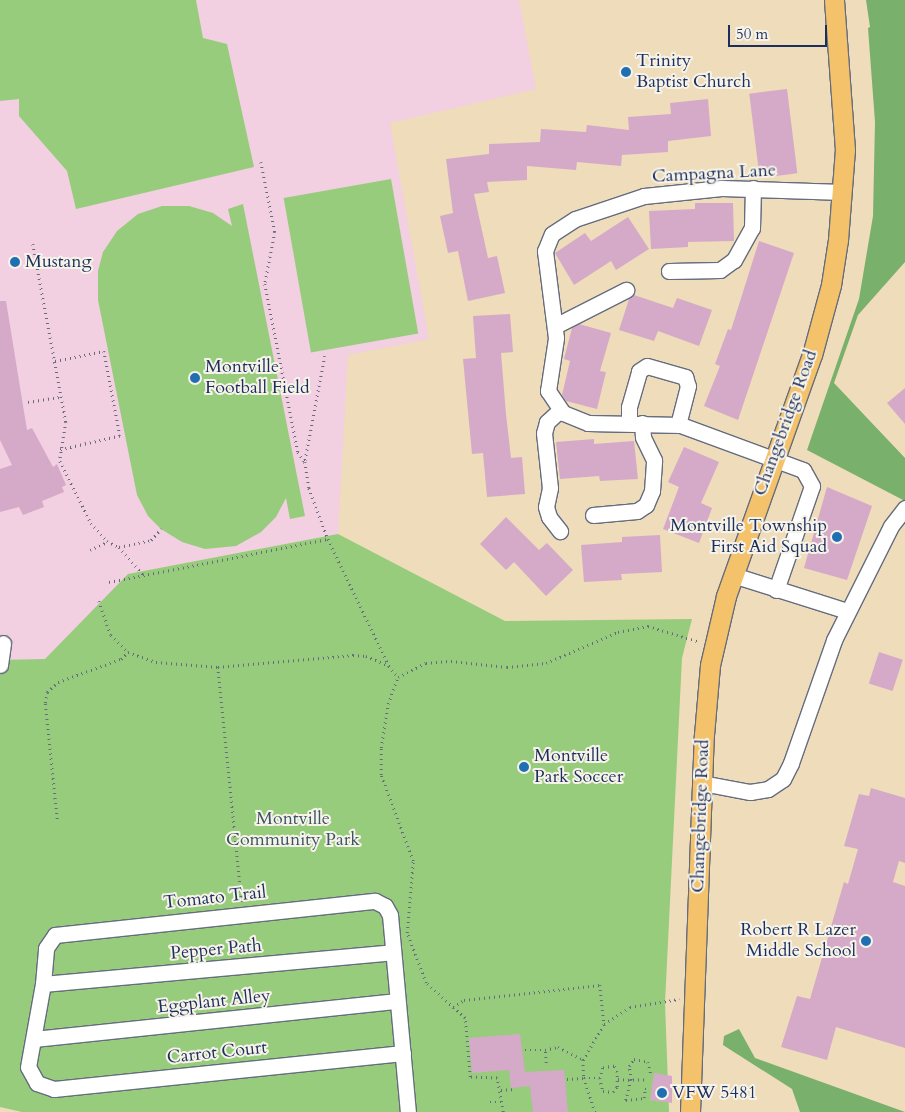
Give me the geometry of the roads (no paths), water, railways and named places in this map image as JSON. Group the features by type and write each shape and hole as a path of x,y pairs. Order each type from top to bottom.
{"main road":[{"name":"Changebridge Road","path":"690,1112 702,783 710,665 733,576 822,320 838,240 843,192 842,86 834,0"}],"street":[{"name":"Campagna Lane","path":"560,410 548,391 555,326 545,251 547,242 558,228 575,219 644,196 753,188 843,192"},
{"path":"669,271 720,270 734,260 752,228 753,188"},
{"path":"555,326 626,290"},
{"path":"593,515 637,511 646,505 652,491 654,460 629,407 639,370 647,366 685,377 688,386 678,425"},
{"path":"560,531 548,517 546,508 550,488 544,433 547,422 560,410 588,423 678,425 803,470 812,486 776,590"},
{"path":"702,783 750,792 768,789 782,779 792,763 821,674 847,611 891,526 905,508"},
{"path":"733,576 847,611"},
{"path":"0,665 3,643"},
{"name":"Tomato Trail","path":"43,984 46,948 50,938 62,932 375,901 385,906 390,914 393,952"},
{"path":"393,952 408,1112"},
{"name":"Pepper Path","path":"43,984 393,952"},
{"path":"34,1040 43,984"},
{"name":"Eggplant Alley","path":"34,1040 398,1001"},
{"name":"Carrot Court","path":"34,1040 28,1067 37,1083 54,1089 402,1052"}],"place":[{"name":"Trinity Baptist Church","path":"626,72"},
{"name":"Mustang","path":"15,262"},
{"name":"Montville Football Field","path":"195,378"},
{"name":"Montville Township First Aid Squad","path":"837,537"},
{"name":"Montville Park Soccer","path":"524,767"},
{"name":"Robert R Lazer Middle School","path":"866,941"},
{"name":"VFW 5481","path":"662,1093"}],"park label":[{"name":"Montville Community Park","path":"293,830"}]}
